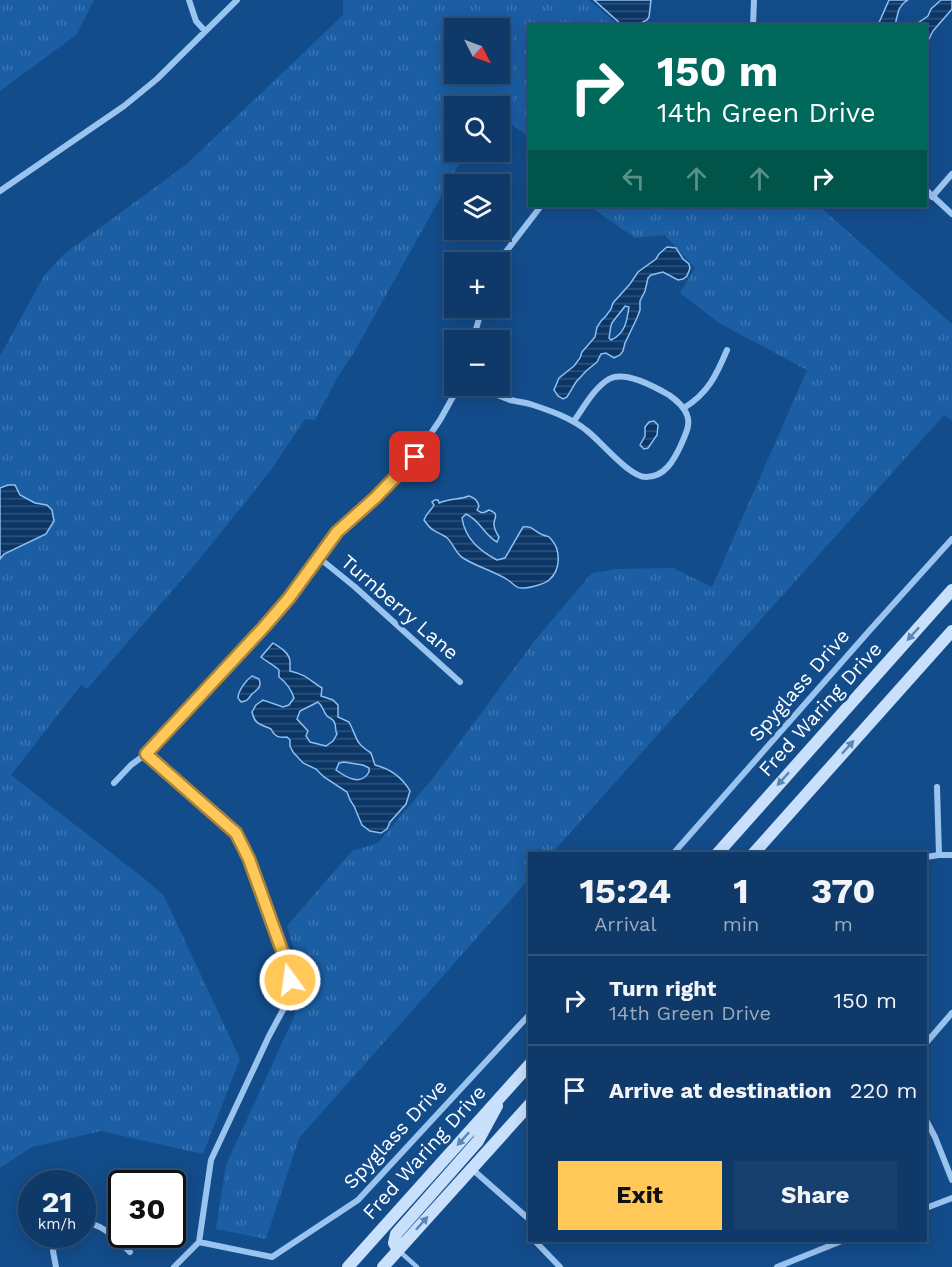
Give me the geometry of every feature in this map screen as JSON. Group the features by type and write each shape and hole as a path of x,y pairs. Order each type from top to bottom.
{"main road":[{"name":"Fred Waring Drive","path":"719,852 952,590"},
{"path":"755,852 952,631"},
{"path":"729,852 749,818"},
{"name":"Fred Waring Drive","path":"348,1267 528,1066"},
{"path":"398,1250 394,1243 396,1234 478,1141 502,1094"},
{"path":"383,1267 528,1106"}],"street":[{"path":"189,0 196,21 205,32"},
{"path":"0,191 124,106 181,57 237,0"},
{"path":"753,24 754,0"},
{"path":"933,197 952,174"},
{"path":"927,191 952,214"},
{"path":"506,252 540,207"},
{"path":"684,408 696,401 709,387 716,377 727,350"},
{"path":"499,396 531,404 574,421 637,476 656,476 673,461 686,432 688,416 676,400 664,392 634,379 617,376 610,378 602,385 574,421"},
{"path":"114,783 131,765 146,754 264,627 289,598 337,532 375,498 415,457 453,396"},
{"name":"Spyglass Drive","path":"675,852 952,539"},
{"name":"Turnberry Lane","path":"318,557 355,587 460,682"},
{"path":"146,754 236,833 249,859 289,970 289,988 284,1008 211,1160 199,1242 174,1267"},
{"path":"937,787 939,855"},
{"path":"927,857 952,855"},
{"path":"927,1042 952,1013"},
{"name":"Spyglass Drive","path":"199,1242 272,1257 358,1200 528,1016"},
{"path":"927,1122 952,1180"},
{"path":"472,1168 528,1219"},
{"path":"927,1208 952,1198"},
{"path":"96,1224 101,1226 130,1252"},
{"path":"536,1242 560,1267"},
{"path":"777,1267 839,1242"},
{"path":"54,1248 56,1267"}],"lane":[{"path":"398,1250 417,1267"}],"green space":[{"path":"0,0 94,0 76,35 0,91"},
{"path":"343,0 589,0 617,24 528,24 528,136 510,123 510,96 444,96 444,162 460,162 454,174 444,174 444,191 315,420 305,419 271,470 198,561 87,689 81,685 11,775 164,896 240,1059 203,1154 101,1131 32,1147 0,1168 0,356 44,276 64,254 187,164 343,15"},
{"path":"590,207 820,207 952,324 952,420 944,415 553,852 528,852 528,880 299,1138 266,1239 216,1229 226,1165 294,1017 303,980 287,926 352,851 378,843 433,778 536,639 592,573 617,569 673,568 712,587 807,370 719,323 680,293 695,268 665,235 635,238"}],"shaded area":[{"path":"594,0 651,0 647,20 639,24 621,24"},
{"path":"889,0 908,0 900,8 895,24 878,24"},
{"path":"941,0 952,0 952,9 933,31 927,43 927,24 916,24 928,16 931,9"},
{"path":"667,247 676,248 689,264 687,276 678,280 663,272 651,275 640,301 637,318 620,355 614,358 606,353 601,354 597,362 576,382 567,397 563,399 558,396 554,390 559,378 580,358 582,352 595,337 597,327 613,303 638,272 656,259","holes":["625,306 629,307 622,331 611,340 609,338 612,323"]},
{"path":"654,421 658,425 657,435 648,448 644,449 640,445 645,436 645,427 649,422"},
{"path":"15,485 20,495 35,503 47,505 52,510 54,521 46,534 4,554 0,559 0,488"},
{"path":"469,496 477,501 479,506 477,510 483,513 489,510 494,513 496,516 494,526 499,537 497,542 466,514 462,518 466,532 479,548 497,560 505,558 523,527 531,528 550,538 557,549 558,566 549,580 529,587 517,587 503,577 463,558 446,537 432,529 424,520 435,500 439,503"},
{"path":"273,643 283,650 290,661 290,671 304,676 322,688 321,696 333,700 338,705 338,717 349,722 359,743 371,753 375,765 396,774 407,786 410,791 406,804 390,822 387,829 381,833 370,831 362,825 347,792 316,769 303,763 293,752 287,737 278,736 271,729 258,724 252,712 256,705 263,700 283,707 289,705 294,698 288,686 279,677 279,670 261,657","holes":["318,702 327,716 333,720 337,734 326,746 310,742 306,736 308,731 297,719 300,711","339,763 363,765 369,768 369,772 362,779 349,778 336,770"]},
{"path":"252,676 259,679 260,686 248,700 241,702 238,698 239,692"}],"route":[{"path":"290,980 289,970 249,859 236,833 146,754 289,598 337,532 375,498 415,457"}]}
